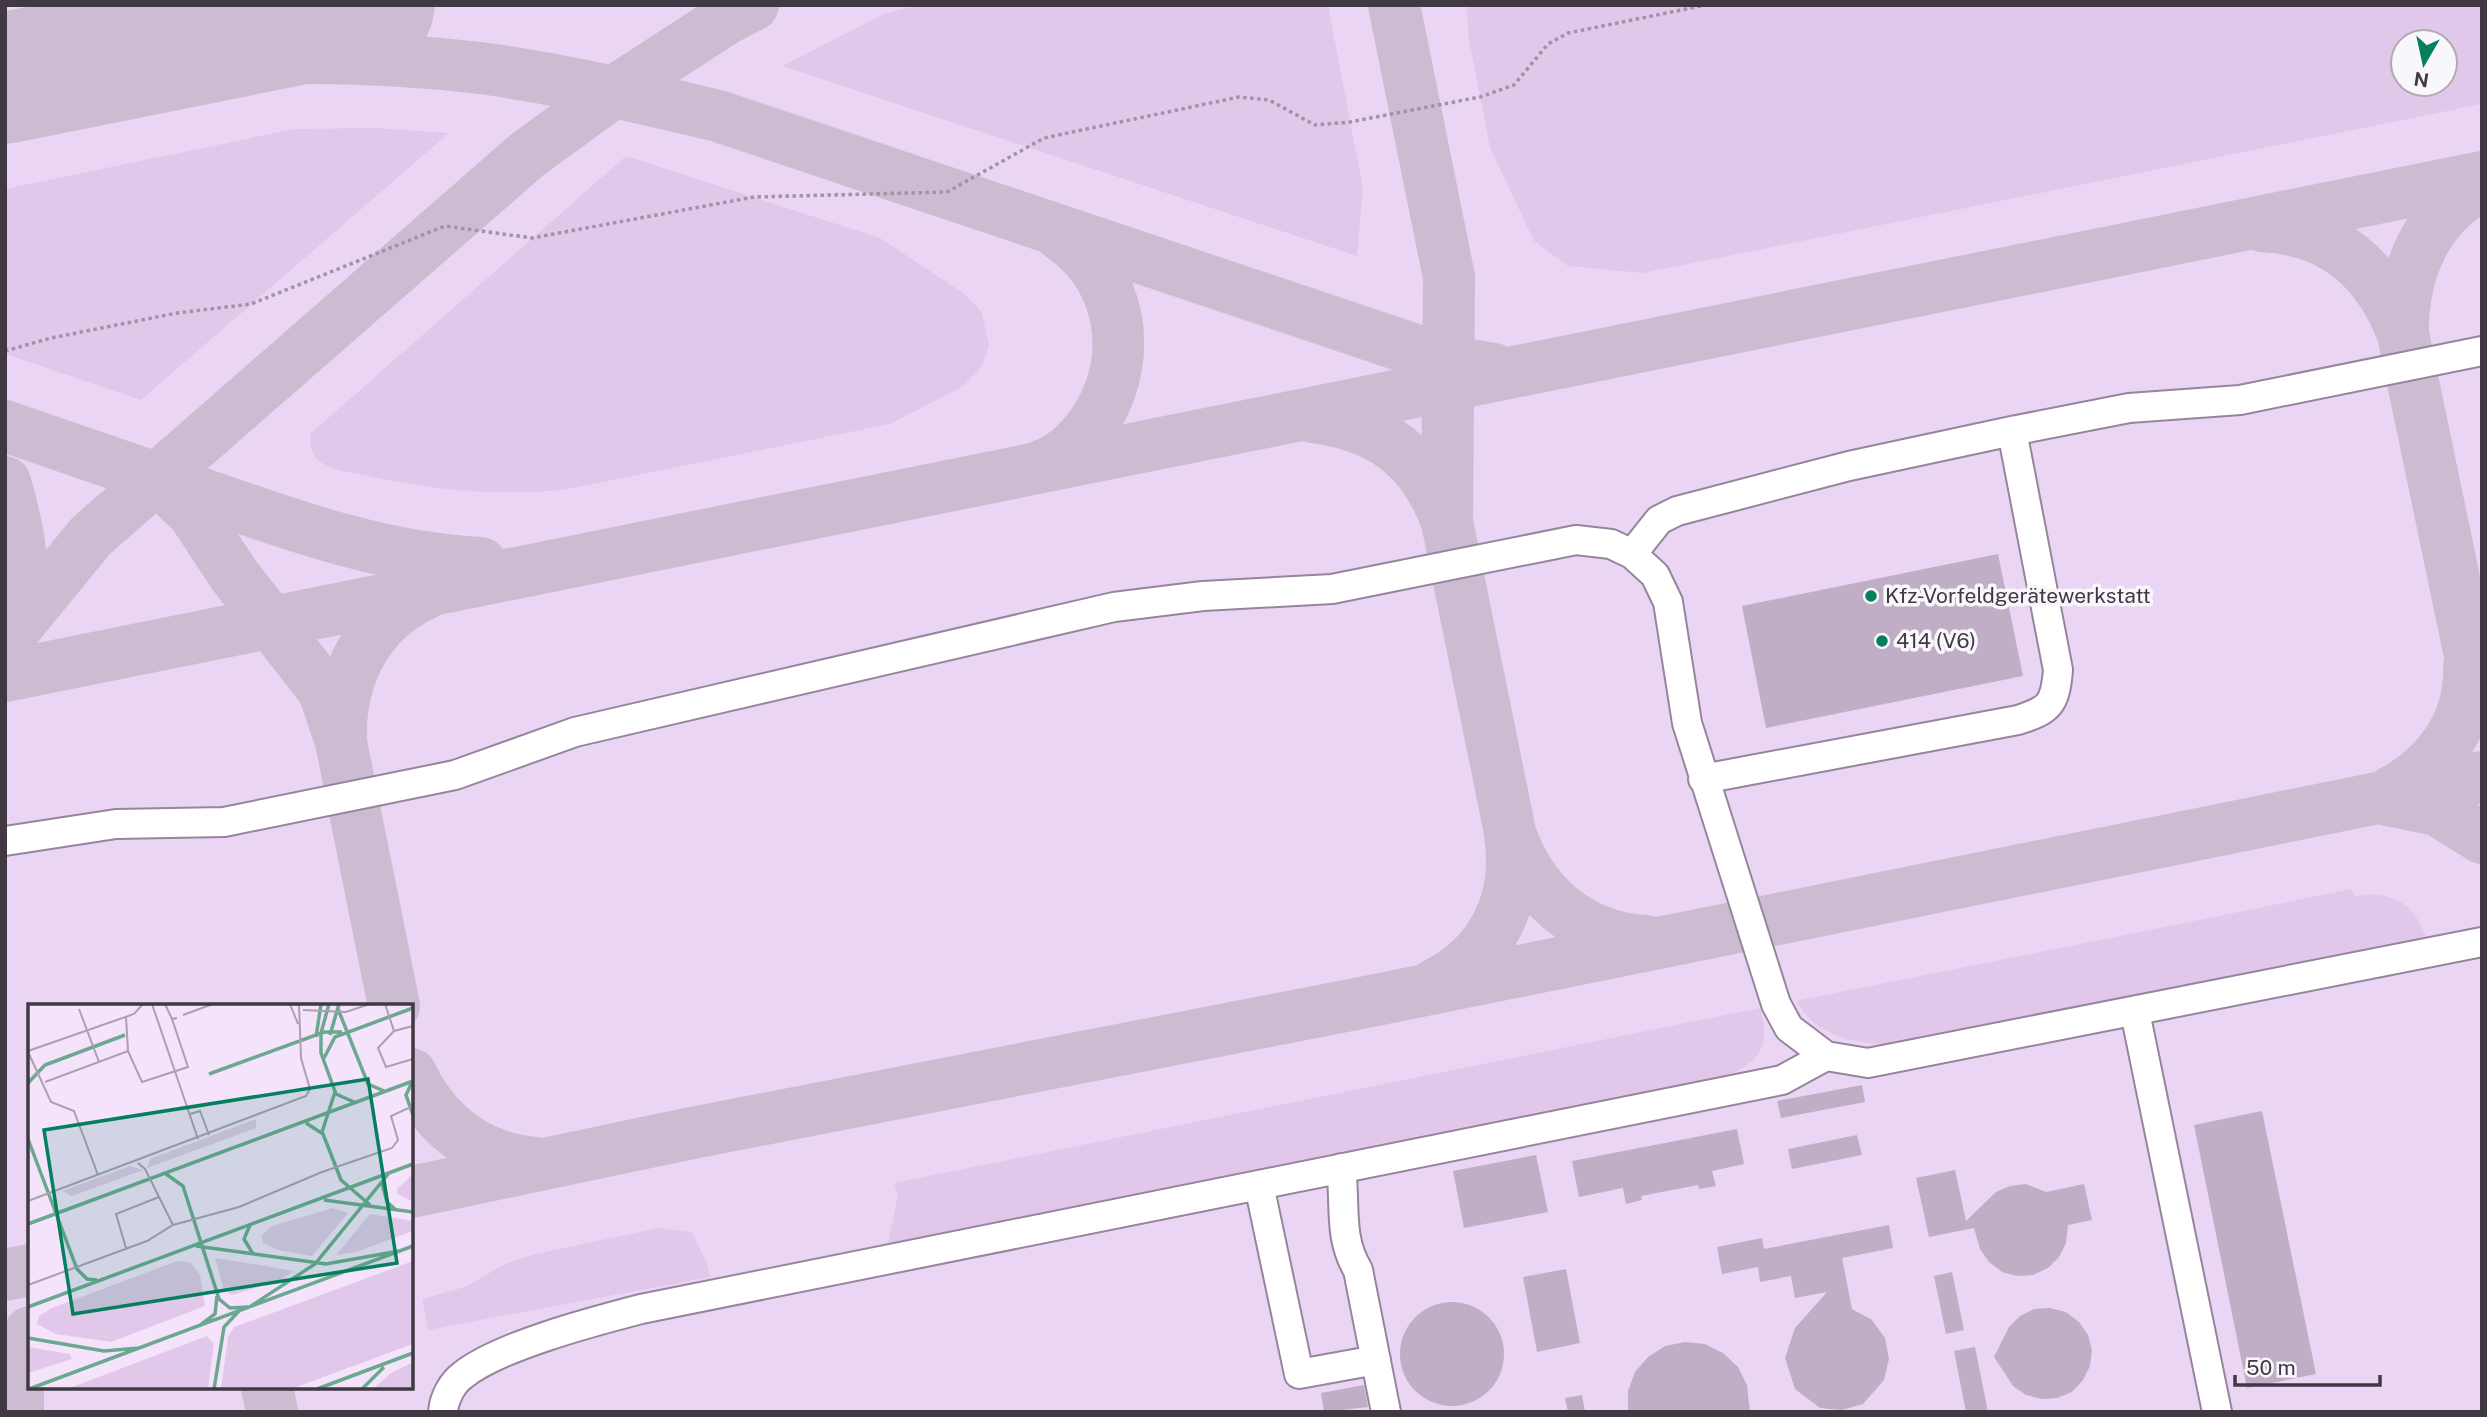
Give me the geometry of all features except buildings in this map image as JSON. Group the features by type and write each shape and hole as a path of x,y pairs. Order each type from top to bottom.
{"lane":[{"path":"1632,554 1659,520 1677,511 1849,466 2129,408 2240,400 2482,351"},
{"path":"1703,779 2018,720 2040,714 2050,705 2056,694 2058,670 2012,431"},
{"path":"5,841 116,824 224,822 455,775 575,732 1114,607 1203,596 1332,589 1576,540 1611,544 1632,554 1655,575 1668,602 1681,697 1703,779 1776,1004 1789,1028 1826,1056 1868,1063 2482,942"},
{"path":"2135,1012 2217,1412"},
{"path":"443,1412 450,1390 462,1375 485,1362 599,1320 1782,1080 1826,1056"},
{"path":"1341,1168 1346,1201 1341,1219 1349,1254 1358,1270 1386,1412"},
{"path":"1259,1185 1299,1374 1376,1360"}],"path":[{"path":"5,351 51,338 177,313 251,304 445,226 532,238 754,197 947,192 1044,138 1239,97 1269,100 1315,125 1350,122 1480,97 1514,85 1548,44 1569,33 1706,5"}],"shaded area":[{"path":"5,5 2482,5 2482,1412 5,1412"},
{"path":"921,5 1328,5 1363,189 1357,256 782,66 886,13"},
{"path":"1467,5 2482,5 2482,104 1643,273 1568,266 1534,241 1490,148 1468,34"},
{"path":"375,128 449,133 141,400 5,354 5,189 294,129"},
{"path":"626,156 880,238 965,294 982,313 989,346 981,368 962,387 890,424 563,490 487,492 437,488 345,471 317,459 310,444 310,434"},
{"path":"2352,889 2355,897 2379,895 2400,901 2415,916 2426,938 1885,1044 1858,1042 1823,1029 1813,1022 1796,1001"},
{"path":"1760,1008 1764,1033 1760,1051 1747,1065 1725,1077 888,1244 898,1195 894,1183"},
{"path":"658,1228 692,1232 708,1266 710,1277 428,1330 422,1299 465,1287 505,1264 536,1254"}],"taxiway":[{"path":"5,641 91,536 527,155 615,91 726,19 753,5"},
{"path":"1394,5 1449,277 1447,522 1510,832 1530,874 1560,908 1599,931 1646,941"},
{"path":"5,80 183,62 301,58 420,62 510,72 570,83 718,116 1448,361 1494,369"},
{"path":"5,676 2482,177"},
{"path":"2403,334 2407,290 2421,248 2445,213 2482,186"},
{"path":"2262,226 2311,235 2332,245 2367,272 2393,311 2403,334 2482,713"},
{"path":"1043,465 1074,445 1098,416 1116,366 1118,341 1116,316 1108,292 1096,270 1079,250 1058,233"},
{"path":"1313,417 1359,428 1396,448 1426,479 1447,522"},
{"path":"5,426 337,538 408,554 481,563"},
{"path":"133,470 167,488 193,513 234,575 324,691 341,742 394,1004"},
{"path":"5,482 18,538 22,577 16,615 9,632"},
{"path":"341,739 345,694 360,653 387,619 425,594"},
{"path":"2391,792 2424,770 2449,741 2464,706 2469,666"},
{"path":"413,1192 687,1134 1366,1002 2482,777"},
{"path":"2388,800 2437,810 2482,838"},
{"path":"1434,985 1455,973 1472,958 1487,942 1498,923 1511,881 1510,835"},
{"path":"413,1078 433,1109 461,1136 496,1154 536,1163"},
{"path":"5,1275 28,1270"},
{"path":"18,1411 18,1376 28,1339"},
{"path":"267,1389 272,1412"}],"runway":[{"path":"5,78 369,5"}],"place":[{"name":"Kfz-Vorfeldgerätewerkstatt","path":"1871,596"},
{"name":"414 (V6)","path":"1882,641"}]}
